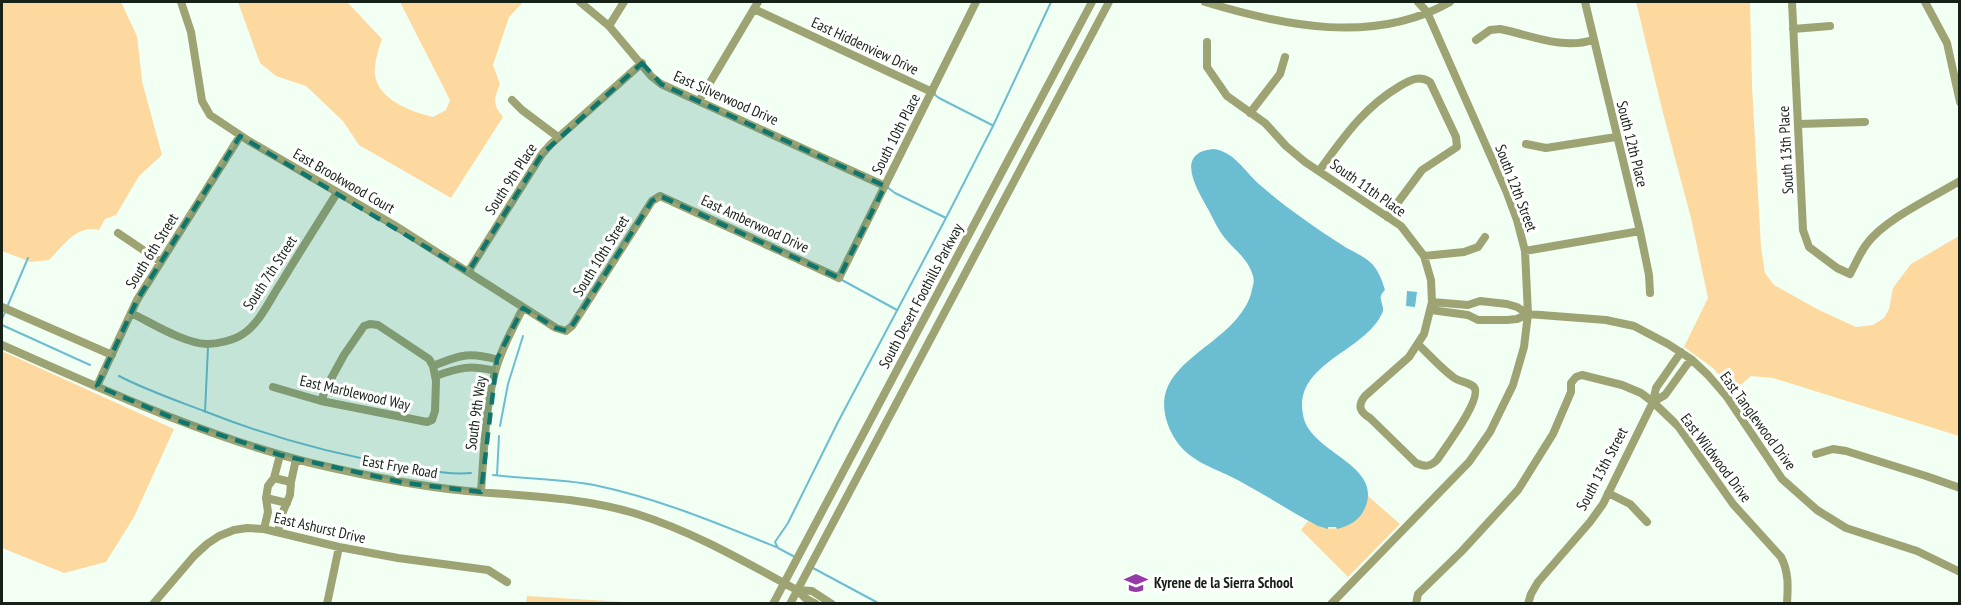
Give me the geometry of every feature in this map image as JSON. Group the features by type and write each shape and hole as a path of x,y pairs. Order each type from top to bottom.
{"street":[{"name":"East Brookwood Court","path":"181,2 191,32 202,101 210,115 240,136 394,225 523,308 556,328 566,331"},
{"name":"East Silverwood Drive","path":"580,2 609,26 651,76 661,84 885,186"},
{"path":"609,26 624,2"},
{"name":"South 10th Place","path":"839,278 976,2"},
{"name":"South Desert Foothills Parkway","path":"773,603 1092,2"},
{"name":"South Desert Foothills Parkway","path":"790,603 1109,2"},
{"path":"1207,2 1273,18 1339,28 1388,25 1413,19 1450,2"},
{"name":"South 12th Street","path":"1332,603 1469,462 1490,432 1513,385 1524,347 1528,314 1525,251 1517,220 1427,12 1418,2"},
{"name":"South 12th Street","path":"1427,12 1428,2"},
{"name":"South 12th Place","path":"1585,2 1640,231 1649,275 1650,293"},
{"name":"South 13th Place","path":"1792,2 1803,230 1809,247 1837,268 1850,274 1866,244 1880,231 1959,181"},
{"path":"1925,2 1947,43 1959,102"},
{"path":"699,101 756,5"},
{"name":"East Hiddenview Drive","path":"756,5 932,92"},
{"path":"1793,29 1830,26"},
{"path":"1476,40 1490,30 1500,29 1563,44 1581,44 1593,40"},
{"name":"South 11th Place","path":"1207,42 1207,67 1227,96 1265,123 1292,152 1368,206 1401,226 1424,256 1431,280 1432,306 1425,334 1409,357 1365,396 1360,407 1362,413 1370,417 1416,463 1424,466 1432,465 1437,460 1471,408 1476,398 1476,390 1473,385 1455,379 1419,345"},
{"path":"1250,113 1280,74 1285,57"},
{"name":"South 9th Place","path":"468,272 531,170 547,149 642,63"},
{"path":"1319,171 1355,122 1372,105 1416,78 1423,78 1430,82 1456,137 1457,147 1422,170 1388,217"},
{"path":"512,100 558,137"},
{"path":"1799,124 1865,122"},
{"name":"South 6th Street","path":"98,386 131,313 240,136"},
{"path":"1526,144 1546,148 1616,137"},
{"name":"South 7th Street","path":"131,313 183,338 208,344 242,335 253,325 337,193"},
{"name":"East Amberwood Drive","path":"660,196 839,278"},
{"name":"South 10th Street","path":"566,331 572,326 652,201 660,196"},
{"path":"1525,251 1640,231"},
{"path":"118,233 161,262"},
{"path":"1424,256 1464,252 1478,247 1485,237"},
{"path":"1491,320 1492,302"},
{"name":"East Tanglewood Drive","path":"1432,306 1492,302 1517,307 1528,314 1606,320 1634,326 1681,352 1708,375 1726,397 1782,479 1817,510 1846,528 1928,555 1959,572"},
{"name":"East Tanglewood Drive","path":"1432,306 1468,315 1478,320 1517,319 1528,314"},
{"path":"2,307 112,355"},
{"name":"South 9th Way","path":"481,492 486,429 495,371 509,334 523,308"},
{"path":"321,401 344,355 364,326 370,324 378,325 429,359 436,375 473,366 495,371"},
{"name":"East Frye Road","path":"2,345 182,422 297,459 405,483 576,501 638,514 703,540 797,590 805,598 816,603"},
{"name":"South 13th Street","path":"1528,603 1538,582 1590,522 1608,493 1653,402 1656,388 1681,352"},
{"path":"434,366 466,354 500,360"},
{"name":"South 13th Street","path":"1653,402 1665,395 1691,359"},
{"path":"899,364 913,370"},
{"name":"East Marblewood Way","path":"273,387 321,401 427,422 432,420 435,411 436,375"},
{"name":"East Wildwood Drive","path":"1416,603 1418,594 1518,490 1553,434 1571,393 1571,383 1576,377 1582,375 1622,385 1641,393 1677,426 1733,504 1771,545 1785,565 1788,577 1787,603"},
{"path":"1663,377 1673,385"},
{"path":"1816,454 1833,448 1846,451 1959,488"},
{"path":"264,529 268,512 266,498 268,486 274,478 280,454"},
{"path":"278,532 282,513 290,495 297,459"},
{"path":"274,478 291,482"},
{"path":"1608,493 1630,504 1647,522"},
{"path":"266,498 286,503"},
{"name":"East Ashurst Drive","path":"153,603 194,556 219,536 248,528 264,529 398,558 488,570 507,582"},
{"path":"327,603 339,547"},
{"name":"East Frye Road","path":"797,590 812,591 828,602"}],"highlighted area":[{"path":"642,63 661,84 885,186 839,278 660,196 652,201 572,326 566,331 556,328 523,308 497,359 481,492 405,483 280,455 182,422 97,386 137,300 240,136 468,272 542,154"}],"shaded area":[{"path":"2,2 121,2 137,36 142,81 162,155 139,176 116,215 105,219 99,230 91,229 77,233 49,260 31,262 2,251"},
{"path":"238,2 347,2 382,39 375,66 375,77 379,86 393,101 413,111 433,117 446,110 450,100 400,2 523,2 509,17 493,65 500,84 495,98 496,105 503,117 451,198 359,145 343,121 306,86 276,76 260,63"},
{"path":"1636,2 1750,2 1761,247 1765,273 1774,285 1856,327 1873,325 1884,318 1889,309 1893,288 1911,264 1959,236 1959,436 1773,378 1751,376 1733,392 1713,368 1684,347 1708,298 1691,218"},
{"path":"2,351 174,429 134,517 106,562 64,573 2,548"},
{"path":"1368,496 1400,524 1348,577 1301,530 1308,521 1328,528 1346,526 1359,515"},
{"path":"527,596 624,602 627,603 526,603"}],"water":[{"path":"1213,149 1233,158 1260,185 1290,209 1331,238 1364,257 1377,271 1384,286 1385,290 1381,298 1383,311 1375,325 1320,370 1309,382 1303,397 1303,415 1308,428 1355,469 1364,480 1368,493 1365,508 1360,516 1354,522 1341,528 1328,527 1328,529 1318,526 1195,459 1178,443 1167,423 1165,395 1172,379 1184,365 1229,327 1242,312 1254,283 1248,264 1222,234 1194,182 1191,164 1194,157 1201,152"},
{"path":"1407,291 1417,292 1415,307 1406,306"}],"waterway":[{"path":"795,557 778,548 775,542 788,523 838,422 946,218 993,126 1051,2"},
{"path":"934,94 992,125"},
{"path":"887,187 946,218"},
{"path":"2,319 28,258"},
{"path":"842,280 897,310"},
{"path":"2,325 90,365"},
{"path":"500,426 508,384 523,336"},
{"path":"205,412 208,347"},
{"path":"119,376 228,420 300,443 373,461 425,470 471,473"},
{"path":"497,475 499,436"},
{"path":"493,475 582,483 617,490 686,512 776,547"},
{"path":"813,568 880,604"}],"place":[{"name":"Kyrene de la Sierra School","path":"1136,583"}]}
